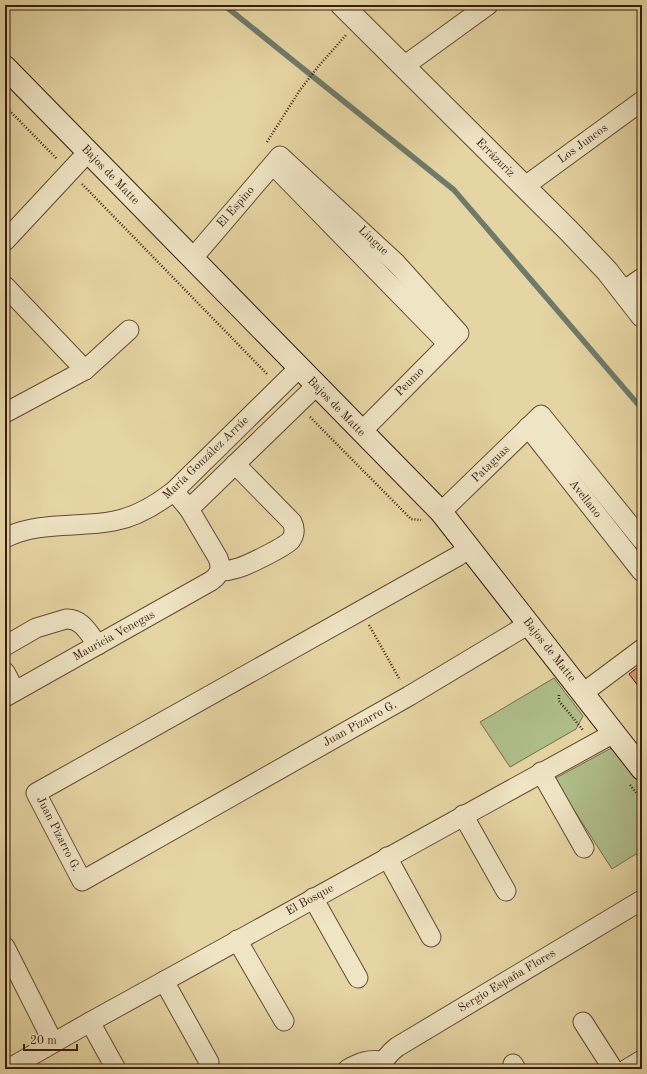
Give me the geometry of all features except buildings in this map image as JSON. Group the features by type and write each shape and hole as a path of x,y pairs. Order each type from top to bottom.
{"main road":[{"name":"Errázuriz","path":"342,5 569,231 623,291 642,316"},
{"name":"Bajos de Matte","path":"5,67 361,432 434,516 469,548 614,733 636,777"}],"street":[{"path":"404,66 488,5"},
{"name":"Los Juncos","path":"524,186 642,100"},
{"path":"5,241 88,152"},
{"name":"El Espino","path":"192,259 277,160"},
{"name":"Lingue","path":"277,160 396,263 454,339"},
{"path":"623,291 642,278"},
{"path":"5,286 85,370"},
{"path":"5,413 85,370 129,330"},
{"name":"Peumo","path":"361,432 454,339"},
{"name":"María González Arrúe","path":"5,538 13,534 32,529 101,523 121,519 147,509 174,491 299,368"},
{"name":"María González Arrúe","path":"189,508 316,386"},
{"name":"Pataguas","path":"434,516 534,421"},
{"name":"Avellano","path":"534,421 642,540"},
{"name":"Avellano","path":"534,421 642,572"},
{"path":"174,491 189,508 218,558 220,571 230,571 240,568 284,545 292,539 294,530 292,522 235,464"},
{"name":"Juan Pizarro G.","path":"469,548 458,556 36,793 82,881 409,696 529,624"},
{"name":"Mauricia Venegas","path":"10,694 211,581 220,571"},
{"path":"5,646 36,628 71,618 80,623 98,645"},
{"path":"583,693 642,649"},
{"path":"5,672 10,694"},
{"name":"El Bosque","path":"11,1068 53,1042 593,743 614,733"},
{"path":"541,772 584,848"},
{"path":"463,815 506,891"},
{"path":"387,858 432,937"},
{"path":"313,898 358,978"},
{"name":"Sergio España Flores","path":"381,1065 389,1053 397,1047 642,900"},
{"path":"237,940 284,1021"},
{"path":"5,947 53,1042"},
{"path":"164,981 209,1062"},
{"path":"90,1022 116,1069"},
{"path":"583,1022 613,1069"},
{"path":"348,1069 363,1061 370,1060 381,1065"},
{"path":"627,1069 642,1060"}],"path":[{"path":"277,160 266,144 300,90 317,68 359,21"},
{"path":"5,106 280,387"},
{"path":"297,404 411,519 434,516"},
{"path":"360,611 409,696"},
{"path":"558,689 559,701 593,743"},
{"path":"636,777 642,800"}],"green space":[{"path":"554,678 583,716 576,729 510,767 480,722"},
{"path":"617,745 642,777 642,863 636,854 612,869 554,779"}],"waterway":[{"path":"224,5 454,190 642,409"}]}
